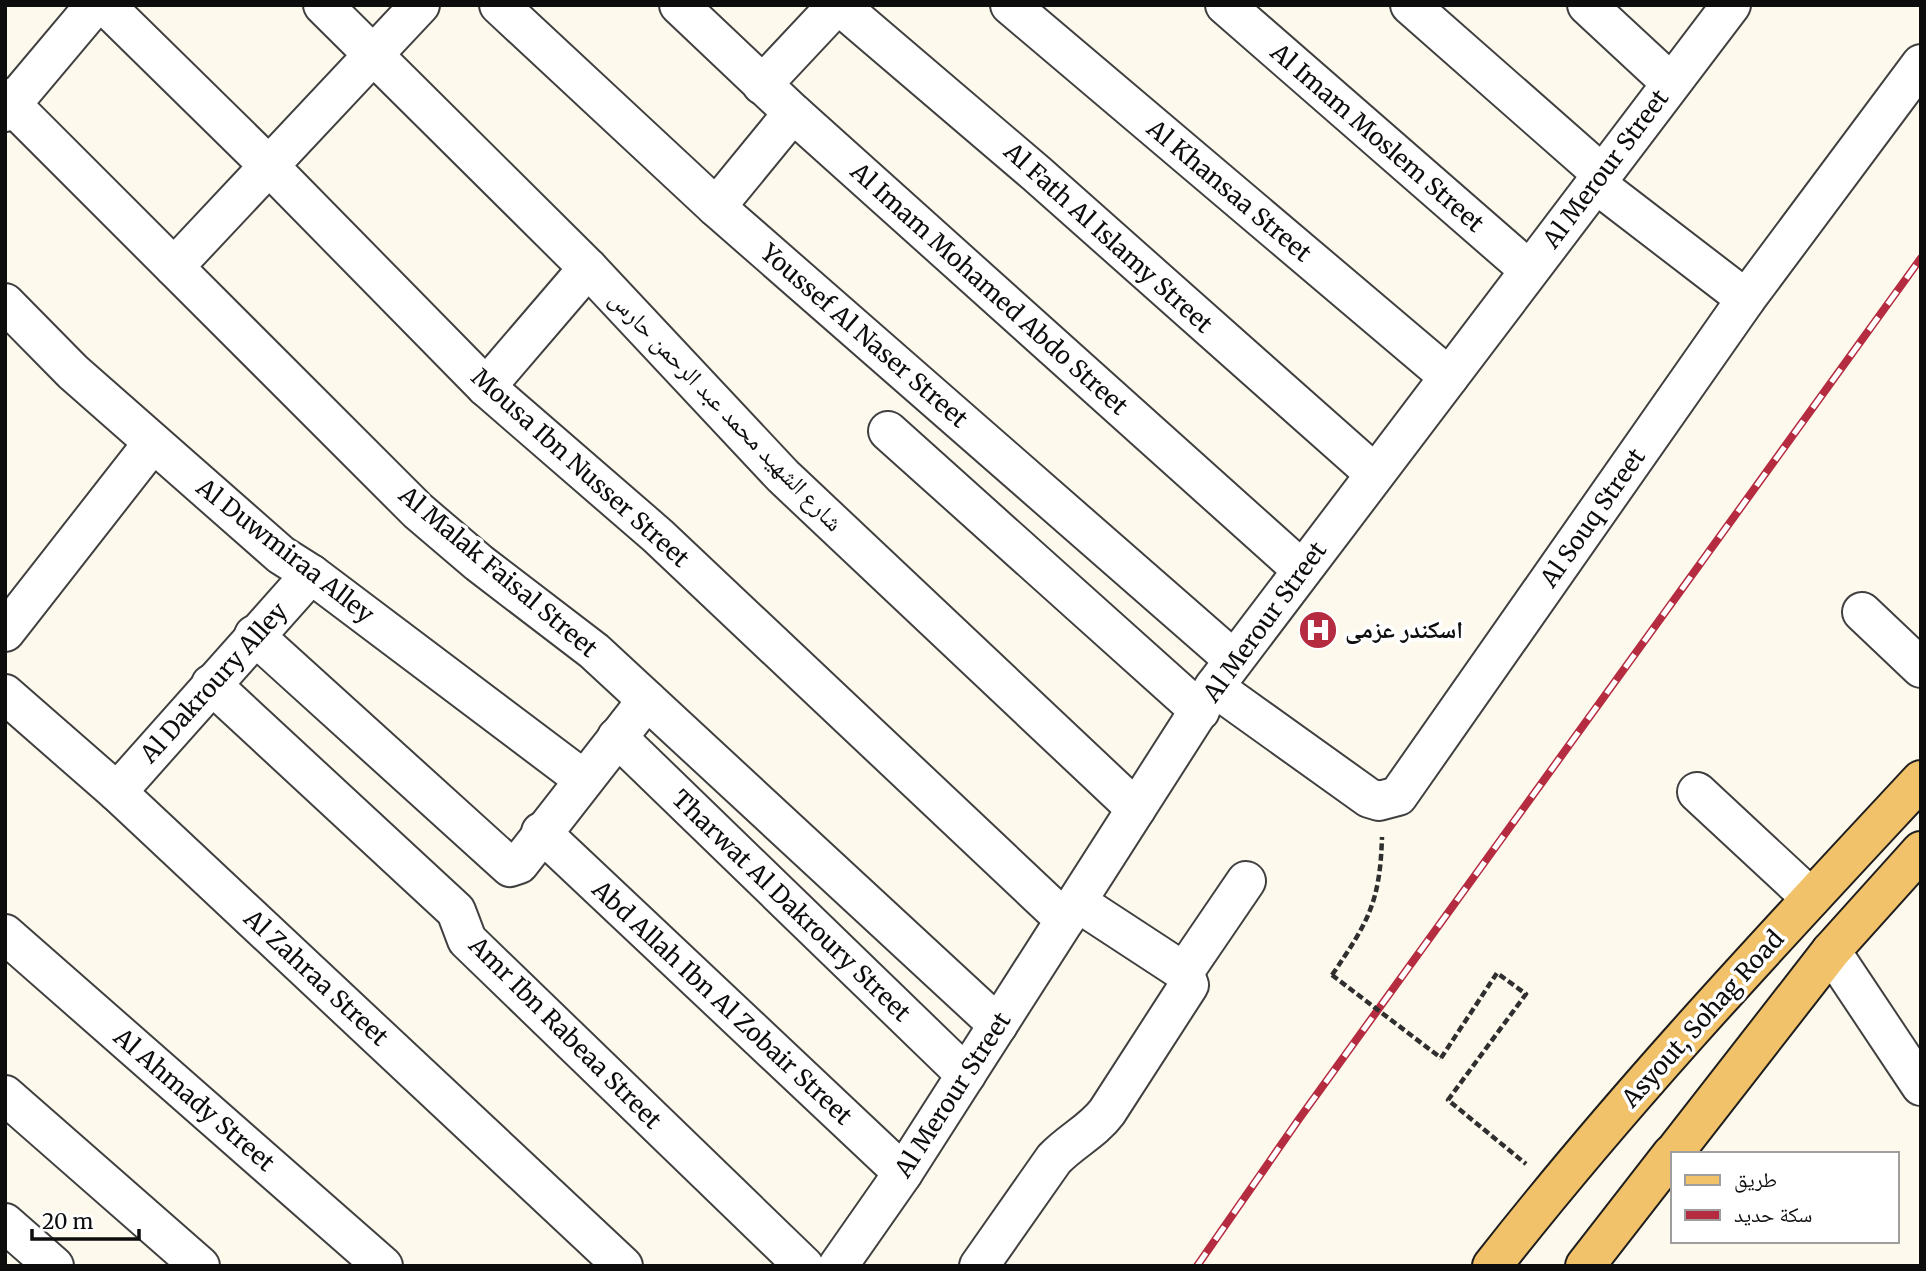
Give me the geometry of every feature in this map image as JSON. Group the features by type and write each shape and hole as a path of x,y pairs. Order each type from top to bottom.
{"main road":[{"name":"Asyout, Sohag Road","path":"1492,1266 1555,1188 1811,898 1921,780"},
{"name":"Asyout, Sohag Road","path":"1674,1152 1831,951 1921,851"},
{"name":"Asyout, Sohag Road","path":"1585,1266 1671,1155"}],"street":[{"path":"7,105 95,5"},
{"name":"Mousa Ibn Nusser Street","path":"105,5 269,166 486,387 658,536 1071,911 1184,972"},
{"name":"شارع الشهيد محمد عبد الرحمن حارس","path":"323,5 588,268 783,476 1136,809"},
{"path":"174,267 420,5"},
{"name":"Youssef Al Naser Street","path":"499,5 716,207 1216,686"},
{"name":"Al Imam Mohamed Abdo Street","path":"679,5 762,85 1302,570"},
{"name":"Al Fath Al Islamy Street","path":"762,85 838,5 1037,174 1375,474"},
{"name":"Al Khansaa Street","path":"1010,5 1449,377"},
{"name":"Al Imam Moslem Street","path":"1225,5 1529,270"},
{"path":"1410,5 1599,179 1746,299"},
{"path":"1587,5 1671,83"},
{"name":"Al Merour Street","path":"838,1266 966,1075 1216,686 1731,5"},
{"name":"Al Souq Street","path":"1379,802 1398,796 1405,788 1746,299 1921,64"},
{"name":"Al Malak Faisal Street","path":"7,105 174,267 418,511 479,563 594,651 998,1025"},
{"path":"716,207 793,113"},
{"path":"486,387 588,268"},
{"name":"Al Duwmiraa Alley","path":"5,303 73,372 281,555 311,574 583,779"},
{"path":"888,431 1216,686 1369,798 1379,802"},
{"path":"5,632 152,444"},
{"name":"Al Dakroury Alley","path":"117,792 311,574"},
{"path":"1862,612 1921,668"},
{"path":"254,635 507,866 513,868 519,864 541,832 647,700"},
{"name":"Amr Ibn Rabeaa Street","path":"211,684 456,911 467,940 804,1266"},
{"name":"Al Zahraa Street","path":"5,694 117,792 623,1266"},
{"name":"Tharwat Al Dakroury Street","path":"617,737 966,1075"},
{"path":"1697,792 1811,898"},
{"name":"Abd Allah Ibn Al Zobair Street","path":"541,832 902,1173"},
{"path":"979,1266 1054,1159 1069,1144 1097,1125 1107,1112 1187,991 1189,985 1184,972 1246,881"},
{"name":"Al Ahmady Street","path":"5,934 383,1266"},
{"path":"1831,951 1921,1086"},
{"path":"5,1095 200,1266"},
{"path":"5,1223 54,1266"}],"path":[{"path":"1379,802 1382,841 1377,892 1368,922 1332,975 1441,1058 1497,974 1526,995 1448,1100 1555,1188"}],"railway":[{"path":"1197,1266 1299,1119 1921,258"}],"place":[{"name":"اسكندر عزمى","path":"1318,630"}]}
